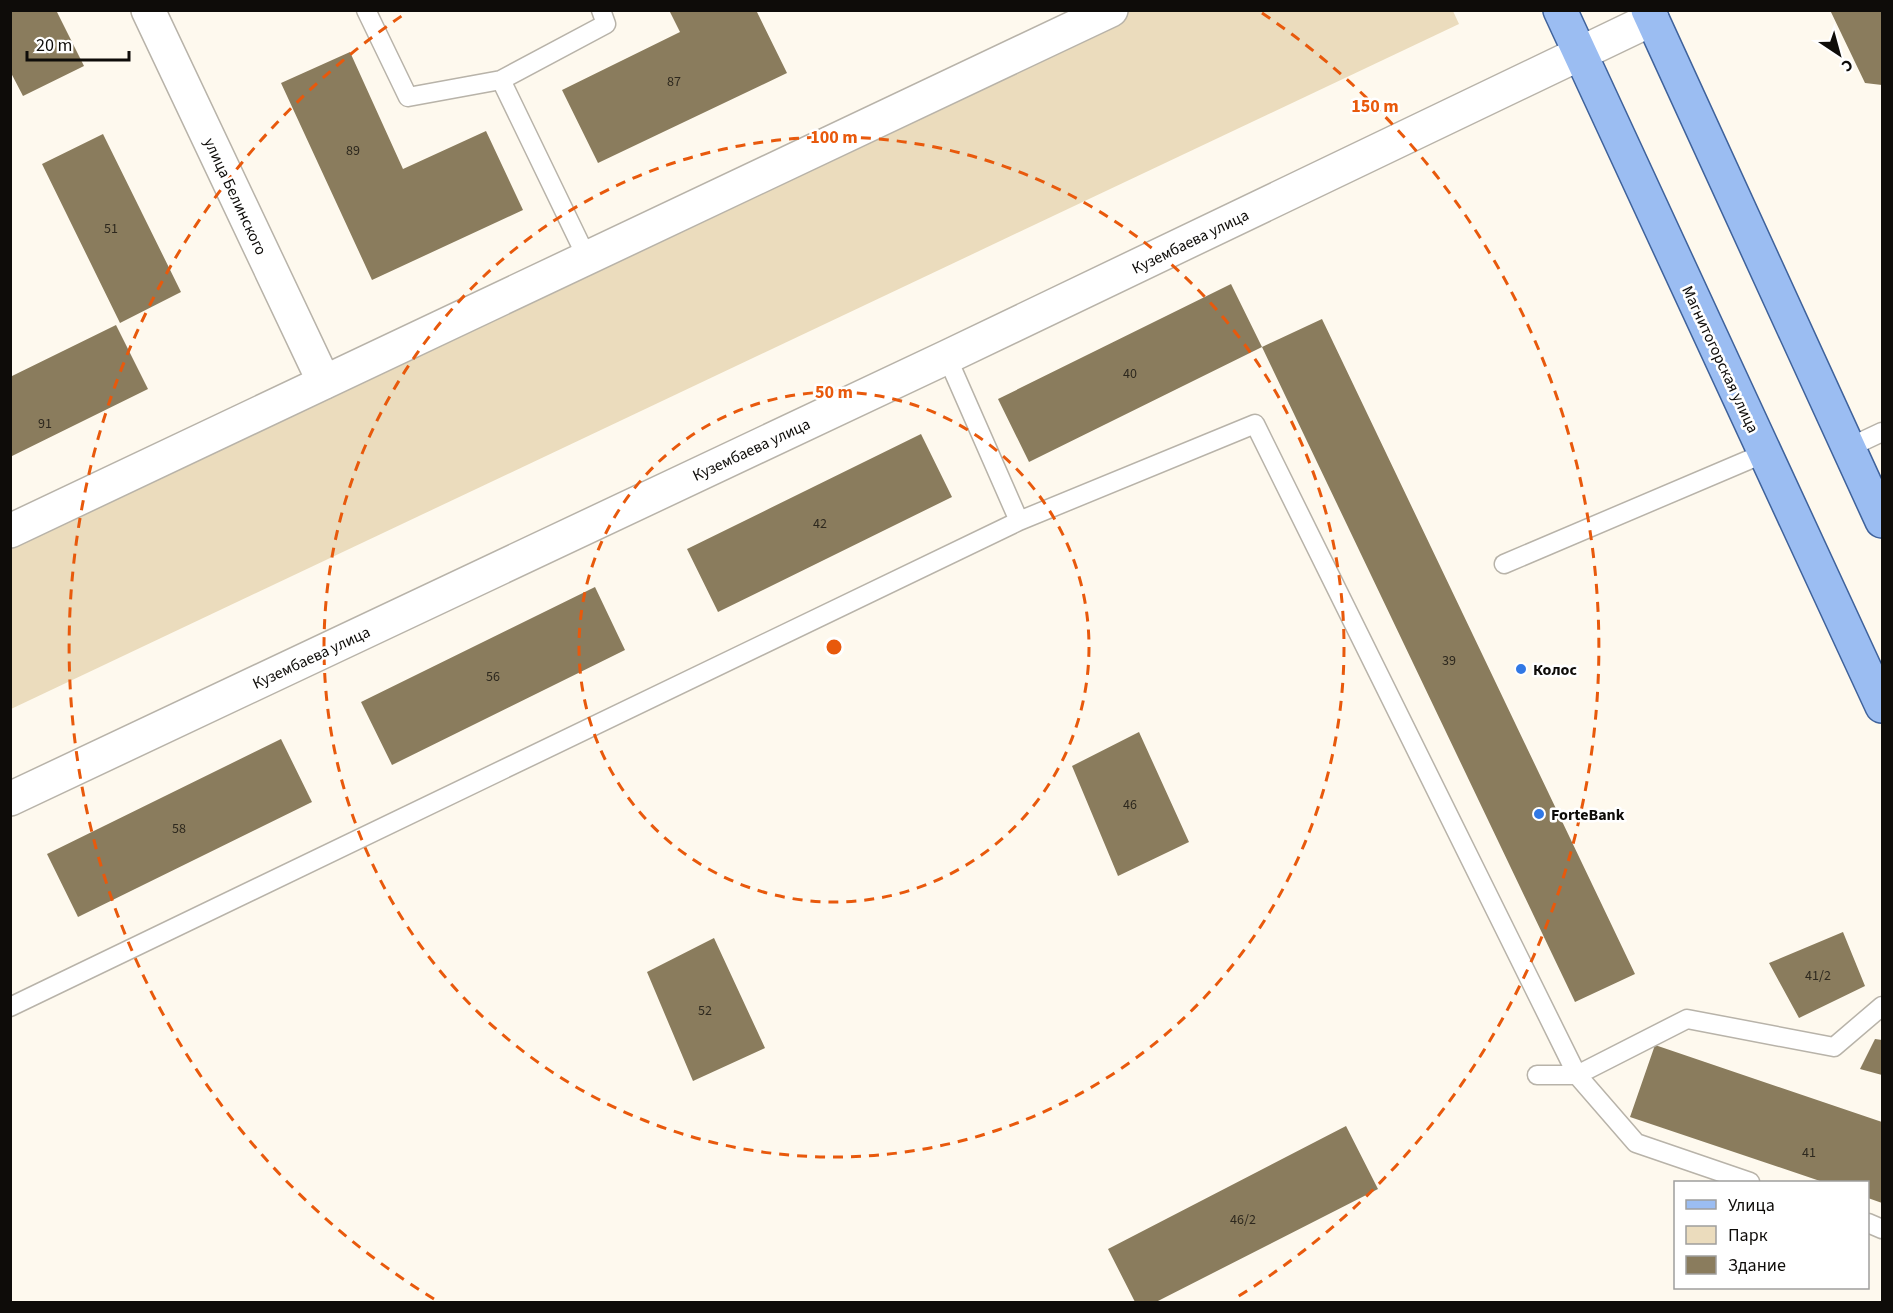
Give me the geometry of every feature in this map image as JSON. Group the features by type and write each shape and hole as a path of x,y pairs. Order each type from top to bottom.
{"main road":[{"name":"Магнитогорская улица","path":"1560,10 1882,706"},
{"path":"1650,15 1882,520"}],"street":[{"name":"улица Белинского","path":"148,10 324,382"},
{"path":"10,531 1111,10"},
{"name":"Кузембаева улица","path":"10,799 947,357 1580,54 1650,15"}],"lane":[{"path":"366,10 408,97 501,80 606,24 602,10"},
{"path":"501,80 587,258"},
{"path":"947,357 1019,521"},
{"path":"10,1007 1019,521 1255,424 1577,1074 1636,1143 1747,1181"},
{"path":"1848,448 1882,432"},
{"path":"1504,564 1765,453"},
{"path":"1537,1075 1577,1074 1687,1019 1834,1047 1882,1006"}],"green space":[{"path":"1123,11 1453,11 1459,24 11,709 11,535"}],"building":[{"path":"10,10 56,10 84,66 23,96 10,71"},
{"path":"669,10 756,10 787,73 598,163 562,90 680,32"},
{"path":"1830,10 1882,10 1882,85 1865,83"},
{"path":"350,52 403,169 486,131 523,210 372,280 281,83"},
{"path":"103,134 181,292 120,323 42,164"},
{"path":"1231,284 1262,347 1029,462 998,399"},
{"path":"1322,319 1635,974 1575,1002 1262,347"},
{"path":"116,325 148,389 10,457 10,377"},
{"path":"921,434 952,497 718,612 687,549"},
{"path":"595,587 625,650 392,765 361,702"},
{"path":"1139,732 1189,842 1118,876 1072,766"},
{"path":"281,739 312,802 78,917 47,854"},
{"path":"1843,932 1865,986 1799,1018 1769,963"},
{"path":"714,938 765,1048 693,1081 647,972"},
{"path":"1875,1039 1882,1040 1882,1075 1860,1069"},
{"path":"1655,1045 1882,1122 1882,1203 1869,1198 1869,1181 1820,1181 1630,1117"},
{"path":"1346,1126 1378,1189 1156,1302 1135,1302 1108,1249"}],"place":[{"name":"Колос","path":"1521,669"},
{"name":"ForteBank","path":"1539,814"}]}
